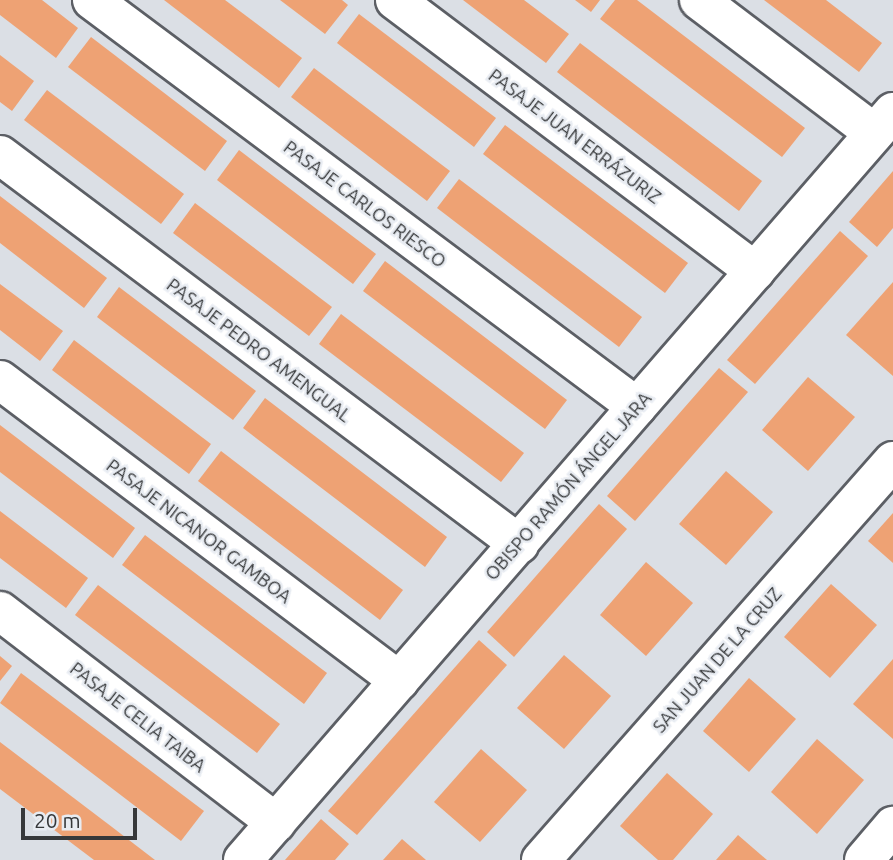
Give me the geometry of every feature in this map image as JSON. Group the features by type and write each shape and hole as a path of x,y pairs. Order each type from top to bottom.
{"street":[{"name":"PASAJE CARLOS RIESCO","path":"92,0 637,407"},
{"name":"PASAJE JUAN ERRÁZURIZ","path":"395,0 755,271"},
{"path":"699,0 884,123"},
{"name":"OBISPO RAMÓN ÁNGEL JARA","path":"243,860 884,123"},
{"name":"PASAJE PEDRO AMENGUAL","path":"0,155 519,544"},
{"name":"PASAJE NICANOR GAMBOA","path":"0,380 399,681"},
{"name":"SAN JUAN DE LA CRUZ","path":"541,860 893,461"},
{"name":"PASAJE CELIA TAIBA","path":"0,611 276,823"},
{"path":"864,860 893,826"}],"building":[{"path":"0,0 42,0 78,28 56,58 0,15"},
{"path":"164,0 225,0 302,58 279,88"},
{"path":"280,0 342,0 348,5 325,34"},
{"path":"463,0 524,0 569,34 546,63"},
{"path":"575,0 600,0 591,12"},
{"path":"615,0 637,0 805,128 782,157 600,19"},
{"path":"764,0 826,0 882,43 859,72"},
{"path":"359,14 496,118 474,147 337,43"},
{"path":"91,37 227,141 205,171 68,67"},
{"path":"580,43 762,181 739,211 557,72"},
{"path":"0,55 34,81 12,111 0,102"},
{"path":"314,68 450,171 427,201 291,97"},
{"path":"47,90 184,194 161,224 24,120"},
{"path":"505,125 688,263 665,293 483,154"},
{"path":"239,150 376,254 353,284 217,180"},
{"path":"893,171 893,228 877,247 849,222"},
{"path":"459,179 642,317 619,347 437,208"},
{"path":"0,196 107,278 84,308 0,243"},
{"path":"195,203 332,307 309,336 173,233"},
{"path":"840,231 868,256 755,384 727,360"},
{"path":"385,261 567,400 545,429 363,291"},
{"path":"893,282 893,376 846,335"},
{"path":"0,284 63,331 40,361 0,330"},
{"path":"119,287 256,391 233,420 97,317"},
{"path":"341,314 524,453 501,482 319,344"},
{"path":"74,340 211,444 189,474 52,370"},
{"path":"719,368 748,392 635,521 607,496"},
{"path":"808,377 855,417 808,471 762,430"},
{"path":"265,398 447,537 425,567 243,428"},
{"path":"0,425 135,528 113,558 0,472"},
{"path":"221,451 403,590 380,620 198,481"},
{"path":"726,471 773,512 726,565 679,524"},
{"path":"599,504 627,529 514,657 487,632"},
{"path":"0,511 88,578 66,608 0,558"},
{"path":"893,513 893,563 868,541"},
{"path":"145,535 327,673 304,704 122,565"},
{"path":"646,562 693,603 646,656 600,615"},
{"path":"831,584 877,625 830,678 784,637"},
{"path":"98,585 280,724 257,753 75,615"},
{"path":"479,640 507,665 357,835 328,811"},
{"path":"564,655 611,696 564,749 517,708"},
{"path":"0,656 12,666 0,681"},
{"path":"893,659 893,739 853,704"},
{"path":"21,673 204,811 181,841 0,703"},
{"path":"749,678 796,719 749,772 703,731"},
{"path":"817,739 864,780 817,834 771,792"},
{"path":"0,742 155,860 94,860 0,789"},
{"path":"481,749 527,790 480,842 434,802"},
{"path":"667,773 713,814 673,860 658,860 620,826"},
{"path":"321,819 349,844 335,860 285,860"},
{"path":"738,835 767,860 716,860"},
{"path":"402,839 426,860 383,860"}]}
